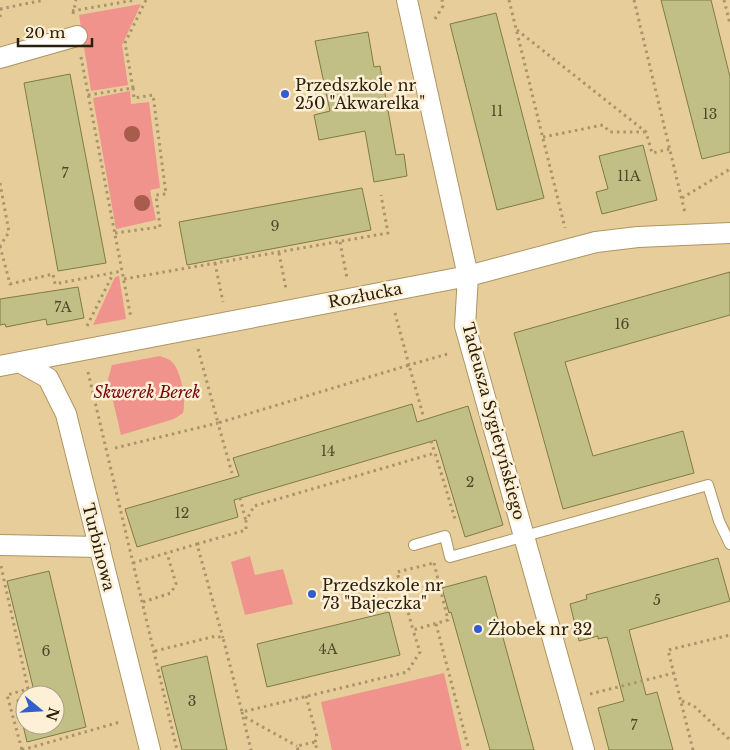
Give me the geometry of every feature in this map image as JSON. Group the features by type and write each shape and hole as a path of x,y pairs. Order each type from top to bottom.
{"street":[{"name":"Tadeusza Sygietyńskiego","path":"407,0 468,276 465,326 526,537 584,750"},
{"path":"0,58 77,36"},
{"name":"Rozłucka","path":"0,366 21,363 84,340 468,276 596,242 638,237 730,233"},
{"name":"Turbinowa","path":"21,363 48,378 66,414 150,750"},
{"path":"0,545 100,547"}],"lane":[{"path":"414,544 445,536 450,557 465,554 708,485 718,521 730,544"}],"path":[{"path":"0,17 1,9 44,0"},
{"path":"76,0 72,11 132,322"},
{"path":"72,11 135,0"},
{"path":"115,233 160,227 156,195 166,194 153,95 134,98 125,43 146,0"},
{"path":"509,0 565,231"},
{"path":"634,0 686,216"},
{"path":"724,0 730,24"},
{"path":"517,30 646,132 652,153 670,149"},
{"path":"88,95 133,88"},
{"path":"543,137 603,125 610,132 646,132"},
{"path":"682,198 730,169"},
{"path":"0,183 9,232 0,246 10,284 53,274 55,284 122,271"},
{"path":"123,279 388,233 381,195"},
{"path":"340,242 348,281"},
{"path":"278,252 287,293"},
{"path":"215,263 224,305"},
{"path":"113,273 84,340 133,563 177,750"},
{"path":"394,310 423,415"},
{"path":"196,344 232,473"},
{"path":"115,448 218,423 453,352"},
{"path":"431,441 465,554"},
{"path":"246,521 254,506 435,453"},
{"path":"133,563 246,530 246,521 240,498"},
{"path":"197,544 251,750"},
{"path":"143,602 171,593 176,584 167,553"},
{"path":"0,563 28,689 7,695 22,750 124,721"},
{"path":"242,714 306,696 407,672 420,652 412,630 397,572 434,563 448,620 412,630"},
{"path":"436,624 469,750"},
{"path":"693,750 668,650 730,635"},
{"path":"155,651 216,636 223,638"},
{"path":"587,695 674,673"},
{"path":"306,696 317,737 315,742 317,750"},
{"path":"681,701 694,706 730,740"},
{"path":"242,714 297,748 315,742"}],"green space":[{"path":"141,4 122,45 128,85 91,91 79,15"},
{"path":"130,91 131,104 149,102 160,188 150,190 156,220 116,229 93,98"},
{"path":"119,276 126,319 93,325 115,277"},
{"name":"Skwerek Berek","path":"160,356 172,362 179,374 184,394 183,413 174,419 121,435 108,379 112,365"},
{"path":"250,556 255,575 283,569 293,604 245,615 231,562"},
{"path":"444,673 462,750 332,750 321,702"}],"building":[{"path":"661,0 711,0 730,77 730,152 702,159"},
{"path":"496,13 544,198 497,210 450,24"},
{"path":"368,32 374,67 380,66 396,155 404,154 407,176 374,182 365,131 319,140 314,115 330,111 315,41"},
{"path":"70,74 106,263 58,271 24,83"},
{"path":"643,145 657,200 602,214 596,192 608,189 599,156"},
{"path":"362,188 371,230 187,265 179,222"},
{"path":"730,272 730,315 565,362 593,456 683,431 694,473 563,509 514,333"},
{"path":"78,287 84,318 47,325 46,319 6,327 5,324 0,325 0,299"},
{"path":"412,404 417,422 468,406 503,525 465,537 436,440 234,500 238,517 137,547 125,509 239,476 233,458"},
{"path":"718,558 730,601 629,630 646,695 657,692 673,750 609,750 598,708 624,701 613,659 607,637 598,639 598,636 579,641 570,604 587,599 586,595"},
{"path":"49,571 86,727 65,732 65,685 33,685 7,581"},
{"path":"486,576 534,750 490,750 451,612 449,613 442,588"},
{"path":"389,612 400,655 267,687 257,644"},
{"path":"207,656 227,750 182,750 161,667"},
{"path":"25,735 55,735 27,742"}],"place":[{"name":"Przedszkole nr 250 \"Akwarelka\"","path":"285,94"},
{"name":"Przedszkole nr 73 \"Bajeczka\"","path":"312,594"},
{"name":"Żłobek nr 32","path":"478,629"}]}
